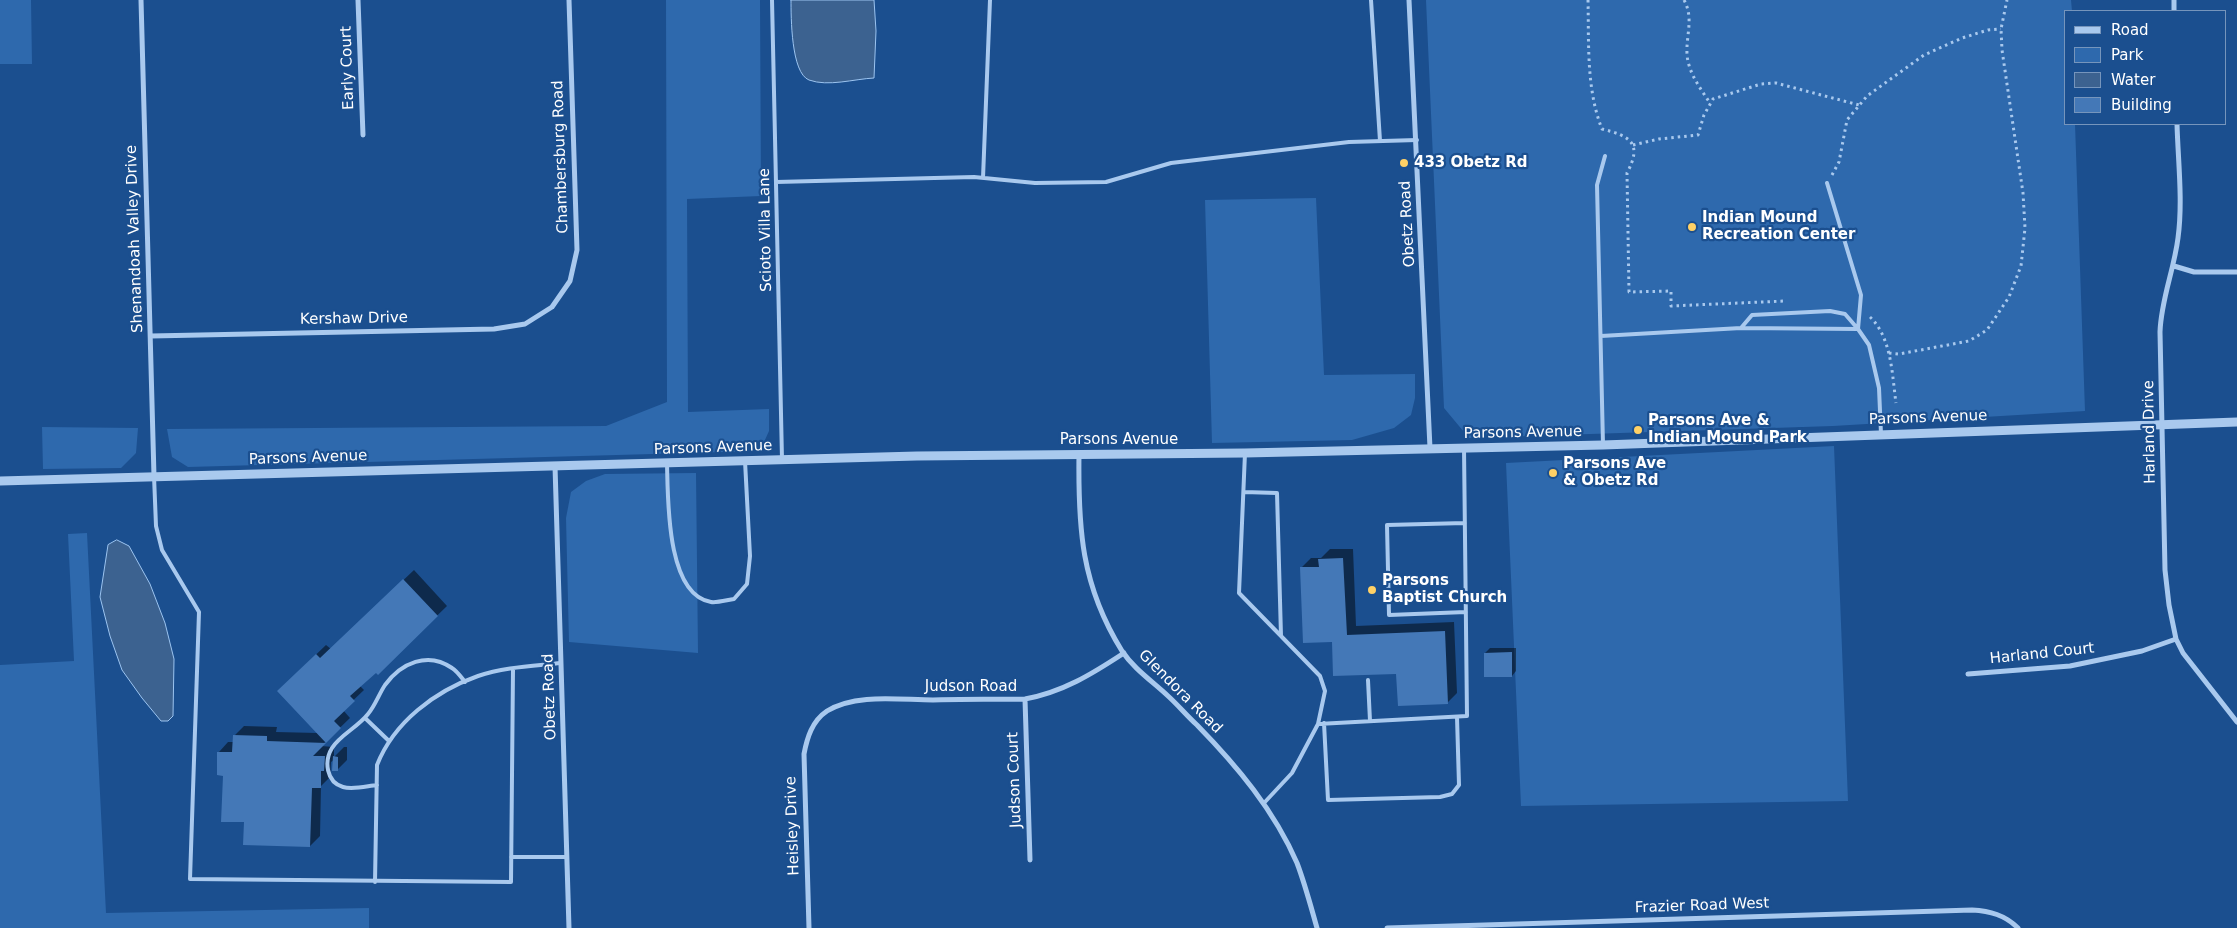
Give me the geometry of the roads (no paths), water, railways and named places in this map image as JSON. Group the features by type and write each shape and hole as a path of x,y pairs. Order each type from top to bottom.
{"street":[{"name":"Shenandoah Valley Drive","path":"141,0 154,476"},
{"name":"Early Court","path":"358,0 364,135"},
{"name":"Chambersburg Road","path":"552,307 570,281 576,250 569,0"},
{"name":"Obetz Road","path":"1409,0 1430,448"},
{"name":"Harland Drive","path":"2177,125 2178,235 2174,266 2160,316 2165,570 2176,639 2192,665 2237,722"},
{"path":"2174,266 2194,272 2237,272"},
{"name":"Kershaw Drive","path":"151,336 494,328 525,324 552,307"},
{"name":"Parsons Avenue","path":"0,481 782,459 1245,453 1603,445 2162,423 2237,422"},
{"name":"Glendora Road","path":"1079,454 1078,510 1083,553 1096,599 1124,653 1137,670 1169,696 1229,758 1264,803 1296,863 1317,928"},
{"name":"Obetz Road","path":"556,466 569,928"},
{"name":"Harland Court","path":"1968,674 2070,666 2142,651 2176,639"},
{"name":"Judson Road","path":"814,725 826,712 843,704 862,701 1025,699 1046,695 1074,684 1124,653"},
{"name":"Judson Court","path":"1025,699 1030,860"},
{"name":"Heisley Drive","path":"809,928 804,754 807,738 814,725"},
{"name":"Frazier Road West","path":"1387,928 1972,910 1995,913 2016,926"}],"lane":[{"name":"Scioto Villa Lane","path":"772,0 782,459"},
{"path":"983,178 990,0"},
{"path":"1371,0 1380,141"},
{"path":"776,182 983,178 1035,183 1106,182 1171,163 1349,142 1417,140"},
{"path":"1603,445 1597,185 1605,156"},
{"path":"1827,183 1862,295 1858,329"},
{"path":"1741,328 1752,315 1830,311 1846,314 1869,345 1879,388 1881,434"},
{"path":"1601,336 1741,328 1858,329"},
{"path":"1318,724 1467,716 1464,448"},
{"path":"1245,453 1240,592 1320,676 1325,691 1318,724 1292,773 1264,803"},
{"path":"667,463 670,522 678,567 691,593 711,602 734,599 747,584 750,556 745,461"},
{"path":"154,476 156,526 162,550 199,612 190,879 511,882 513,669"},
{"path":"1244,492 1277,493 1281,636"},
{"path":"1465,523 1387,525 1389,615 1466,612"},
{"path":"377,785 356,788 342,787 331,779 328,771 328,756 332,747 365,718 386,684 405,665 421,660 436,661 452,668 465,682"},
{"path":"375,882 378,765 389,741 406,720 422,706 479,676 513,669 561,663"},
{"path":"1368,680 1370,721"},
{"path":"1324,724 1328,800 1440,797 1452,794 1459,785 1457,716"},
{"path":"365,718 389,741"},
{"path":"511,857 567,857"}],"water":[{"path":"791,0 874,0 876,31 874,78 824,83 809,80 803,75 795,56 793,44"},
{"path":"117,540 129,546 150,584 165,623 174,659 173,716 168,721 161,721 122,670 110,636 100,597 108,545"}],"place":[{"name":"433 Obetz Rd","path":"1404,163"},
{"name":"Indian Mound Recreation Center","path":"1692,227"},
{"name":"Parsons Ave & Indian Mound Park","path":"1638,430"},
{"name":"Parsons Ave & Obetz Rd","path":"1553,473"},
{"name":"Parsons Baptist Church","path":"1372,590"}]}
